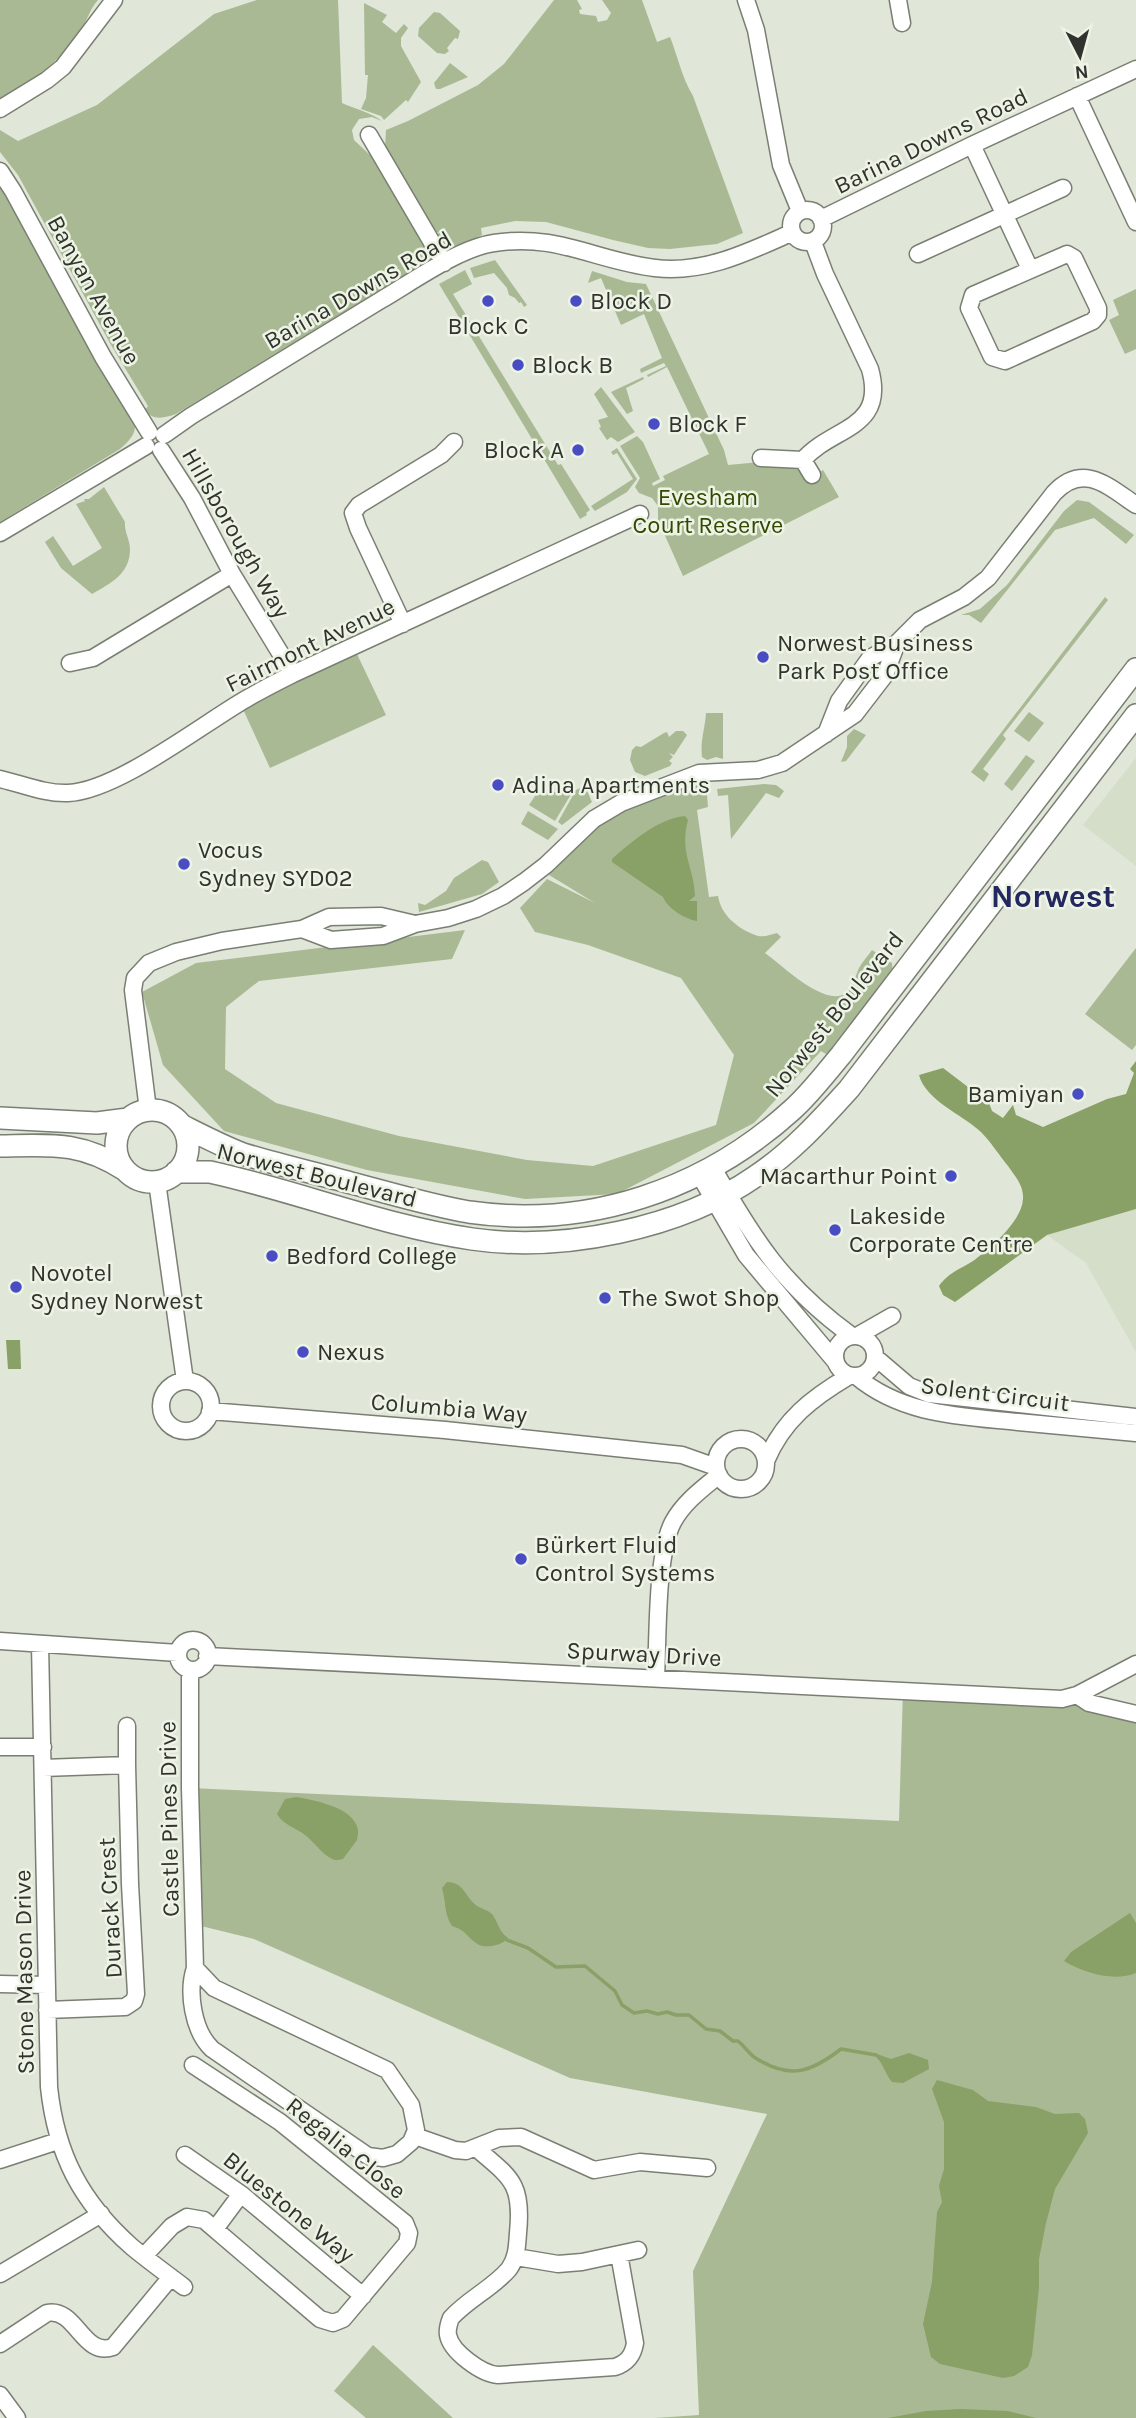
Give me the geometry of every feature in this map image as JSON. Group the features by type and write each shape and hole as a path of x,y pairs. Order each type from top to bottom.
{"main road":[{"name":"Norwest Boulevard","path":"181,1125 242,1153 423,1202 493,1214 554,1214 607,1207 643,1198 707,1172 770,1129 809,1094 1136,669"},
{"name":"Norwest Boulevard","path":"176,1172 210,1172 420,1228 508,1242 547,1242 609,1234 640,1227 721,1197 774,1164 820,1121 849,1089 1136,715"},
{"path":"0,1146 58,1146 89,1150 134,1177 157,1182 176,1172 188,1152 181,1125 164,1112 148,1110 137,1112 128,1119 121,1126 116,1143 117,1155 125,1170"},
{"path":"0,1118 97,1123 128,1119"}],"street":[{"path":"0,109 47,80 62,66 114,0"},
{"path":"746,0 759,43 781,165 800,211"},
{"path":"898,0 902,23"},
{"name":"Barina Downs Road","path":"821,219 1136,69"},
{"path":"1077,96 1136,222"},
{"path":"369,135 444,263"},
{"path":"972,145 1030,268"},
{"name":"Banyan Avenue","path":"0,171 103,357 155,441"},
{"path":"918,254 1063,188"},
{"path":"810,210 821,219 823,229 813,242 798,240 791,233 792,218 800,211 810,210"},
{"name":"Barina Downs Road","path":"0,533 444,263 489,243 520,239 542,240 641,266 678,269 728,260 791,233"},
{"path":"761,458 803,460 817,446 859,422 866,414 873,394 870,369 825,274 813,242"},
{"path":"1067,254 1074,258 1098,308 1098,316 1093,321 1005,361 998,360 992,357 986,345 969,308 970,301 973,295 1030,268 1067,254"},
{"name":"Hillsborough Way","path":"155,441 197,507 232,574 293,674"},
{"path":"403,624 353,513 359,505 441,455 454,442"},
{"path":"803,460 812,475"},
{"path":"148,1110 133,1004 135,978 140,970 161,957 222,941 302,929 331,940 383,936 415,924 476,909 503,896 546,865 594,819 621,803 699,772 744,772 770,767 793,757 855,714 884,675 897,643 920,620 964,597 988,578 1065,482 1080,477 1090,478 1108,486 1136,505"},
{"name":"Fairmont Avenue","path":"0,779 55,793 95,787 150,760 248,697 293,674 640,514"},
{"path":"70,663 93,658 232,574"},
{"name":"Solent Circuit","path":"707,1172 721,1197 736,1240 756,1269 844,1370 868,1387 929,1412 1136,1433"},
{"path":"157,1182 185,1381"},
{"name":"Solent Circuit","path":"721,1197 779,1270 822,1314 854,1336"},
{"path":"766,1461 783,1429 844,1370 869,1370 892,1316 845,1338 836,1348 844,1370"},
{"path":"854,1336 871,1344 875,1354"},
{"name":"Solent Circuit","path":"875,1354 909,1386 929,1394 1136,1417"},
{"path":"185,1381 198,1384 205,1390 211,1402 210,1411 203,1424 195,1429 180,1430 168,1424 162,1411 162,1399 170,1387 185,1381"},
{"name":"Columbia Way","path":"210,1411 445,1430 682,1455 718,1465"},
{"path":"656,1678 661,1580 666,1541 673,1522 718,1465 731,1442 766,1436 783,1429"},
{"path":"718,1465 730,1487 747,1489 760,1482 766,1469 766,1461 760,1448 747,1440"},
{"path":"0,1641 178,1653"},
{"path":"197,1641 205,1647 208,1656 200,1668 191,1670 178,1660 178,1653 183,1644 197,1641"},
{"name":"Stone Mason Drive","path":"40,1644 49,2087 58,2141 68,2165 101,2214 144,2256 184,2287"},
{"name":"Spurway Drive","path":"208,1656 1062,1699 1077,1695 1136,1664"},
{"name":"Castle Pines Drive","path":"191,1670 190,1802 195,1968 192,1977 196,2023 201,2037 212,2049 368,2156 390,2157 397,2154 415,2136"},
{"name":"Spurway Drive","path":"1077,1695 1089,1703 1136,1714"},
{"name":"Durack Crest","path":"47,2010 125,2007 134,2001 136,1994 130,1884 127,1726"},
{"path":"0,1747 43,1747"},
{"path":"43,1768 127,1765"},
{"path":"195,1968 214,1988 387,2070 411,2105 416,2124 415,2136 455,2150 466,2151 499,2138 521,2137 594,2170 640,2162 708,2168"},
{"path":"0,1984 47,1985"},
{"name":"Regalia Close","path":"144,2256 172,2226 187,2217 204,2220 320,2319 333,2323 343,2319 407,2243 409,2233 405,2223 280,2122 193,2065"},
{"path":"0,2160 58,2141"},
{"path":"476,2148 505,2171 519,2198 520,2212 516,2257 501,2276 451,2318 449,2327 448,2335 456,2349 488,2374 615,2367 629,2360 635,2343 619,2254"},
{"name":"Bluestone Way","path":"185,2155 242,2194 363,2295"},
{"path":"215,2229 242,2194"},
{"path":"0,2274 101,2214"},
{"path":"516,2257 558,2264 582,2262 638,2250"},
{"path":"0,2344 47,2313 55,2311 63,2315 94,2347 104,2350 113,2347 171,2277"},
{"path":"0,2395 17,2418"}],"shaded area":[{"path":"1136,758 1136,866 1083,825"},
{"path":"685,816 688,820 686,851 695,896 689,901 697,901 697,921 677,913 663,897 612,862 612,859 646,832 665,821"},
{"path":"1136,1061 1136,1209 1047,1235 955,1302 943,1295 939,1286 950,1274 980,1256 1011,1225 1021,1207 1023,1194 1016,1177 985,1136 937,1100 919,1075 943,1068 989,1103 992,1111 1003,1118 1013,1105 1016,1115 1043,1127 1107,1099 1126,1094 1134,1073 1130,1069"},
{"path":"1136,1209 1136,1352 1086,1263 1047,1235"},
{"path":"6,1340 20,1340 21,1369 8,1369"},
{"path":"296,1797 338,1808 352,1818 358,1828 357,1840 343,1859 328,1857 305,1835 280,1818 277,1814 285,1799"},
{"path":"447,1882 457,1884 477,1906 492,1914 508,1938 506,1941 498,1945 479,1945 452,1926 446,1913 442,1888"},
{"path":"1130,1913 1136,1923 1136,1973 1118,1977 1099,1975 1064,1961 1071,1952"},
{"path":"909,2053 928,2060 929,2069 903,2083 892,2082 876,2057 877,2054 891,2059"},
{"path":"937,2080 973,2090 988,2101 1036,2107 1055,2114 1079,2113 1085,2119 1088,2133 1055,2189 1046,2223 1039,2259 1032,2355 1028,2367 1014,2376 1003,2378 940,2364 931,2357 923,2324 932,2282 937,2212 942,2202 939,2186 944,2169 944,2122 932,2089"},
{"path":"926,2411 1008,2411 1036,2418 888,2418"}],"green space":[{"path":"0,0 98,0 79,33 62,54 34,79 0,101"},
{"path":"257,0 338,0 342,103 382,121 372,117 359,119 352,130 354,140 371,156 423,244 427,257 421,265 176,414 155,417 145,410 148,406 111,345 18,175 0,152 0,130 18,141 97,105 214,14"},
{"path":"554,0 577,0 582,9 579,10 580,14 596,16 598,22 607,20 611,13 602,0 642,0 657,42 670,37 743,233 717,244 670,249 648,248 546,222 515,221 481,228 482,235 452,246 436,237 439,232 434,233 385,148 386,130 478,85 504,64"},
{"path":"364,3 387,15 382,22 396,33 404,24 408,28 401,38 401,46 421,82 408,102 406,100 384,120 381,116 361,109 366,98 368,75 365,75"},
{"path":"434,12 440,13 460,31 458,39 455,38 445,54 437,53 418,36 419,28"},
{"path":"450,63 468,77 436,89 434,83"},
{"path":"0,184 135,428 129,441 120,449 0,522"},
{"path":"495,260 527,305 524,307 509,295 507,288 494,273 474,278 470,268"},
{"path":"465,270 472,284 453,294 558,465 561,464 590,510 580,519 439,284"},
{"name":"Evesham Court Reserve","path":"592,271 627,282 646,284 724,450 728,465 760,462 801,465 810,479 823,470 839,497 683,576 658,520 658,506 652,498 639,493 635,487 640,478 620,446 637,436 643,442 660,479 652,483 653,486 665,480 663,476 709,454 667,367 648,377 647,375 666,366 664,363 641,373 640,369 662,358 644,314 621,325 601,278 588,283"},
{"path":"1136,289 1136,349 1125,354 1109,320 1119,315 1113,300"},
{"path":"643,377 644,379 626,388 633,411 627,414 611,392"},
{"path":"601,387 635,432 618,442 611,437 607,440 599,428 601,427 598,420 608,417 594,394"},
{"path":"617,448 637,479 627,492 595,511 591,506 633,479 617,453 613,455 611,452"},
{"path":"104,487 125,522 130,546 129,558 118,577 92,594 61,568 45,542 53,536 73,566 102,548 76,504 89,499"},
{"path":"1077,500 1089,502 1134,535 1126,544 1094,518 1055,530 981,623 969,615 961,615 980,609 1007,585 1064,511"},
{"path":"1105,597 1108,600 1003,735 1006,739 983,769 989,774 984,782 971,772"},
{"path":"356,652 386,715 270,768 242,707"},
{"path":"1029,712 1044,723 1029,742 1014,731"},
{"path":"706,713 723,713 723,759 716,757 707,760 702,757"},
{"path":"854,729 866,735 846,761 841,762 847,747 847,736"},
{"path":"676,731 683,731 687,735 674,755 669,753 673,757 669,761 672,763 670,766 645,776 635,772 630,760 632,750 636,746 641,747 667,732 669,737"},
{"path":"1026,755 1035,761 1012,791 1004,784"},
{"path":"706,784 708,807 697,810 709,897 718,896 731,920 742,929 758,936 777,933 781,937 765,953 804,983 827,995 837,996 849,991 860,966 872,950 892,963 893,975 831,1057 821,1051 754,1123 617,1194 525,1199 367,1170 224,1131 163,1065 142,992 196,963 465,930 452,959 259,981 226,1007 225,1069 276,1103 399,1136 527,1160 593,1166 716,1125 734,1055 681,978 588,945 535,932 520,908 547,879 595,903 549,875 573,846 608,819 640,803 674,790"},
{"path":"776,785 784,791 779,798 766,793 731,839 728,795 718,796 717,789"},
{"path":"585,786 592,802 562,825 558,822 576,790"},
{"path":"573,791 555,821 529,805 537,793"},
{"path":"528,811 558,829 548,840 521,824"},
{"path":"482,860 488,862 499,882 482,894 419,912 418,903 425,905 446,891 454,878"},
{"path":"1136,948 1136,1045 1132,1050 1085,1014"},
{"path":"903,1690 1091,1706 1136,1716 1136,2418 655,2418 699,2415 693,2271 767,2114 570,2078 254,1939 193,1924 190,1788 899,1821"},
{"path":"373,2345 453,2418 366,2418 334,2391"}],"waterway":[{"path":"507,1940 528,1948 556,1967 585,1966 615,1991 622,2005 634,2013 647,2011 689,2015 706,2029 720,2031 733,2041 738,2041 754,2057 778,2069 799,2071 809,2068 841,2049 876,2055"}],"place":[{"name":"Block C","path":"488,301"},
{"name":"Block D","path":"576,301"},
{"name":"Block B","path":"518,365"},
{"name":"Block F","path":"654,424"},
{"name":"Block A","path":"578,450"},
{"name":"Norwest Business Park Post Office","path":"763,657"},
{"name":"Adina Apartments","path":"498,785"},
{"name":"Vocus Sydney SYD02","path":"184,864"},
{"name":"Bamiyan","path":"1078,1094"},
{"name":"Macarthur Point","path":"951,1176"},
{"name":"Lakeside Corporate Centre","path":"835,1230"},
{"name":"Bedford College","path":"272,1256"},
{"name":"Novotel Sydney Norwest","path":"16,1287"},
{"name":"The Swot Shop","path":"605,1298"},
{"name":"Nexus","path":"303,1352"},
{"name":"Bürkert Fluid Control Systems","path":"521,1559"}],"district":[{"name":"Norwest","path":"1053,896"}]}
